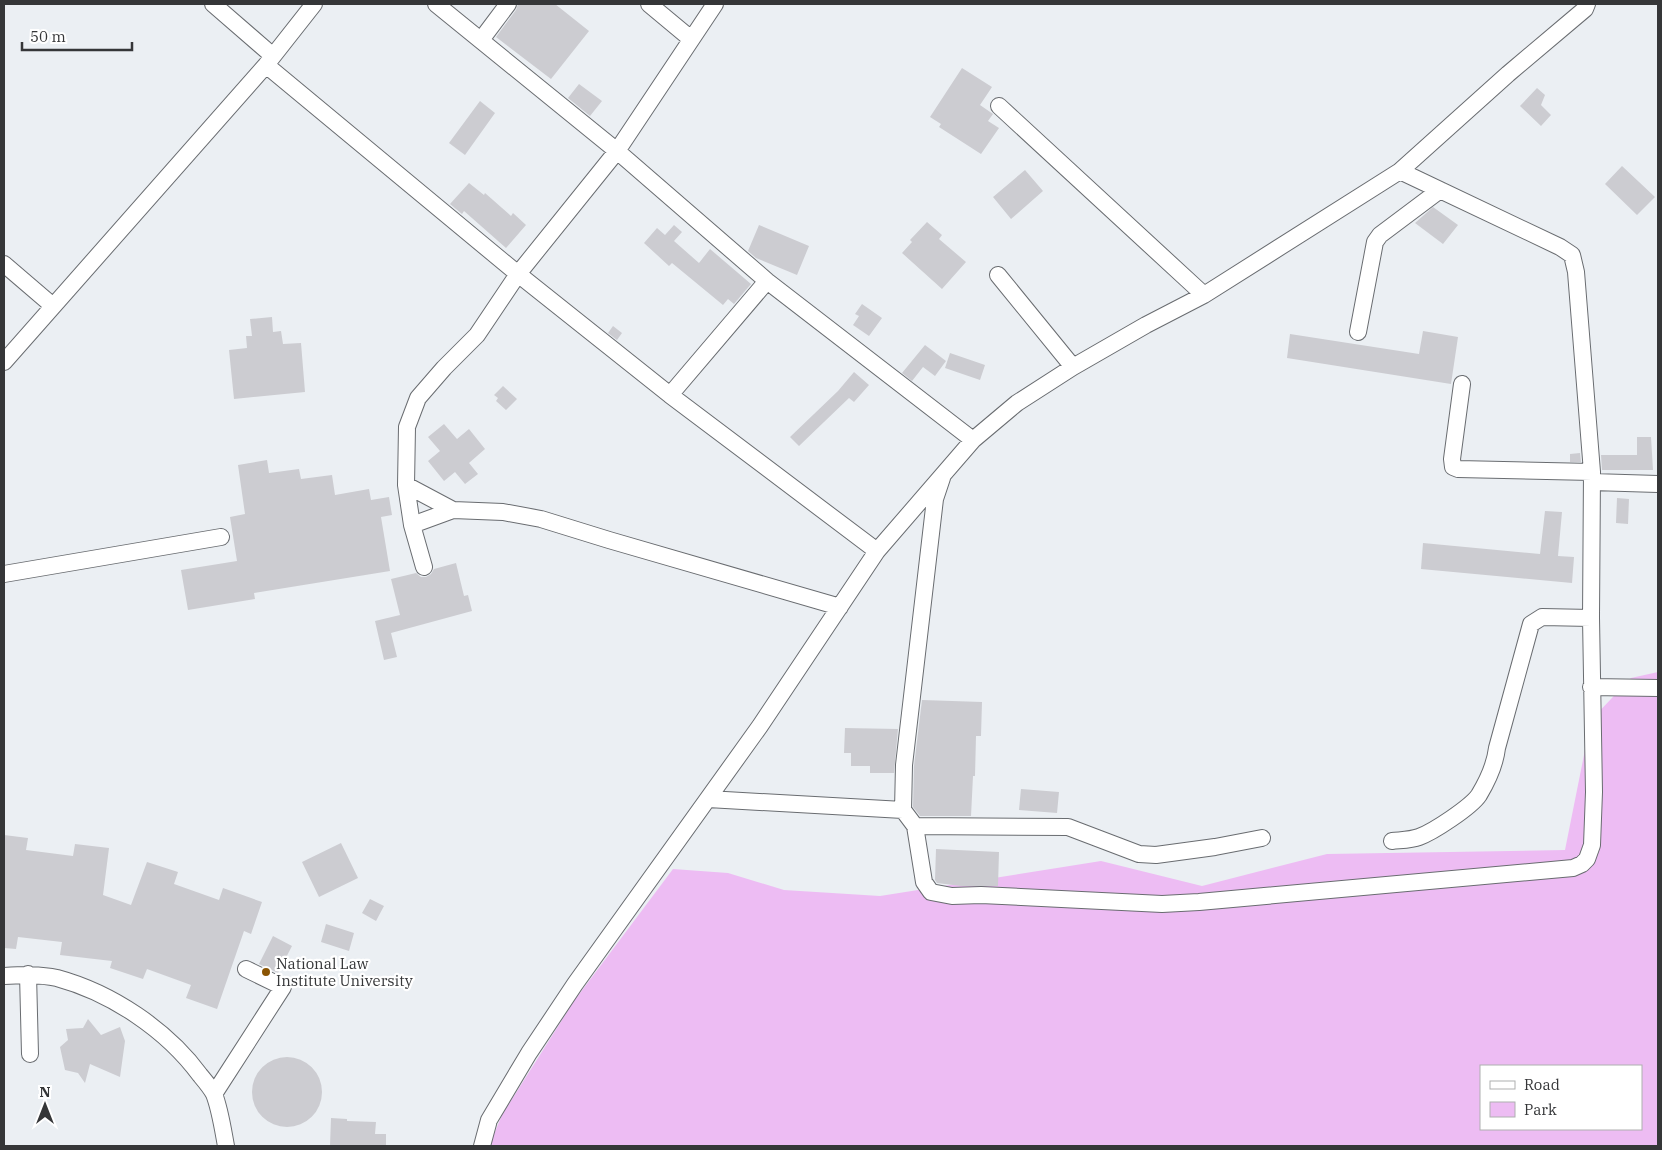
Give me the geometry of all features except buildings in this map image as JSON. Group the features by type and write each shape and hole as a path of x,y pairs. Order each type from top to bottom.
{"street":[{"path":"213,4 270,61 518,274 670,395 877,551"},
{"path":"4,362 270,61 314,4"},
{"path":"436,4 617,152 767,281 973,440"},
{"path":"481,40 508,4"},
{"path":"649,4 691,39"},
{"path":"424,566 412,526 406,485 407,427 418,398 476,335 518,274 617,152 715,4"},
{"path":"482,1146 489,1120 528,1054 575,984 760,726 877,551 973,440 1017,403 1072,367 1204,295 1400,171 1583,5"},
{"path":"999,106 1204,295"},
{"path":"943,474 935,499 904,765 902,810 915,826 924,882 930,892 952,896 980,895 1162,904 1573,868 1582,864 1587,859 1592,845 1594,792 1590,618 1592,477 1576,272 1572,255 1560,247 1400,171"},
{"path":"1358,332 1375,242 1380,235 1440,190"},
{"path":"4,264 53,306"},
{"path":"998,274 1072,367"},
{"path":"670,395 767,281"},
{"path":"1462,384 1452,459 1453,467 1458,469 1592,477 1658,484"},
{"path":"406,485 453,510"},
{"path":"412,526 453,510 503,512 541,519 840,607"},
{"path":"4,574 221,537"},
{"path":"1392,841 1417,838 1427,834 1451,818 1478,796 1495,764 1497,748 1531,624 1542,617 1590,618"},
{"path":"1591,687 1658,688"},
{"path":"708,799 902,810"},
{"path":"915,826 1068,827 1139,854 1156,855 1262,838"},
{"path":"214,1094 283,987 246,969"},
{"path":"28,974 30,1054"},
{"path":"4,976 28,974 55,978 80,985 104,996 161,1034 190,1061 214,1094 226,1146"}],"green space":[{"path":"1658,672 1658,1146 489,1146 502,1115 574,1001 673,869 728,873 784,890 880,896 1101,861 1202,886 1327,854 1565,850 1591,720 1631,678"}],"place":[{"name":"National Law Institute University","path":"266,972"}]}
